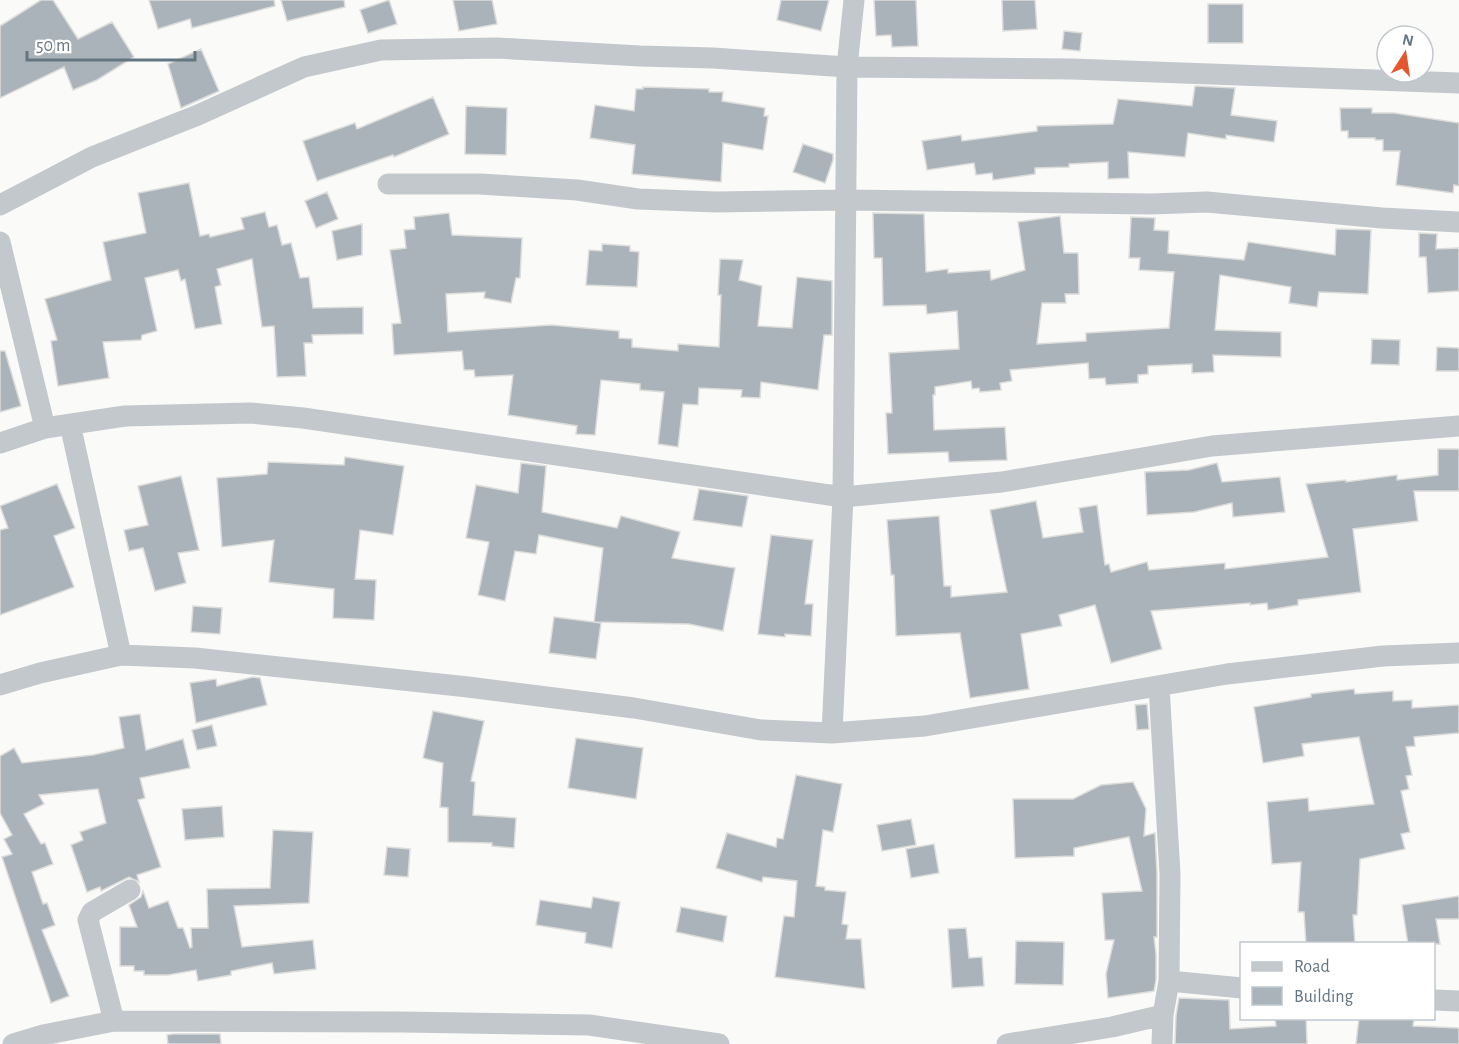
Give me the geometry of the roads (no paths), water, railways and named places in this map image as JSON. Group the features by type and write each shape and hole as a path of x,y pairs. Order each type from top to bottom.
{"street":[{"path":"832,733 843,497 848,67 854,0"},
{"path":"0,205 92,157 198,115 304,68 381,50 497,48 640,56 713,57 848,67 1072,69 1459,83"},
{"path":"388,184 480,184 576,190 638,199 716,202 1151,204 1207,202 1382,218 1459,222"},
{"path":"0,242 45,428"},
{"path":"0,443 45,428 125,416 250,412 843,497 1002,482 1212,446 1459,426"},
{"path":"70,424 121,655"},
{"path":"0,685 40,673 121,655 195,658 284,666 634,708 761,730 832,733 925,726 1227,674 1383,656 1459,653"},
{"path":"1159,686 1170,873 1169,981 1163,1015 1162,1044"},
{"path":"114,1022 88,920 92,912 129,890"},
{"path":"1169,981 1240,988"},
{"path":"1435,1000 1459,1001"},
{"path":"1007,1044 1112,1027 1163,1015"},
{"path":"13,1044 43,1035 114,1022 402,1022 589,1025 719,1044"}]}
